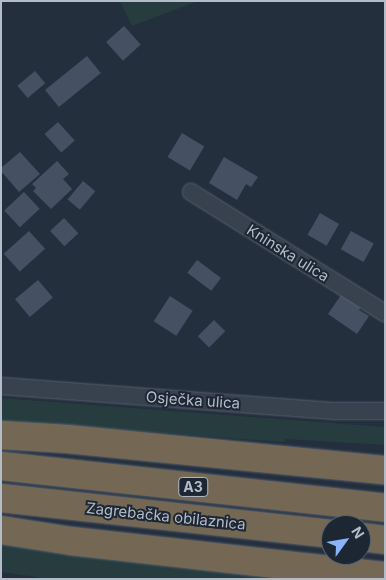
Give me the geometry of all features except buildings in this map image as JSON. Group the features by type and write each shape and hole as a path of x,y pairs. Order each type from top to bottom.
{"highway":[{"path":"1,435 77,440 385,470"},
{"name":"Zagrebačka obilaznica","path":"1,466 385,508"},
{"name":"Zagrebačka obilaznica","path":"1,498 321,533"},
{"path":"1,530 71,541 385,576"},
{"path":"371,538 385,540"}],"street":[{"name":"Kninska ulica","path":"191,192 385,313"},
{"name":"Osječka ulica","path":"1,386 335,411 385,411"}],"green space":[{"path":"120,1 198,1 132,26"},
{"path":"1,398 385,427 385,445 286,439 284,442 1,421"},
{"path":"1,541 202,566 270,579 50,579 1,572"}]}
